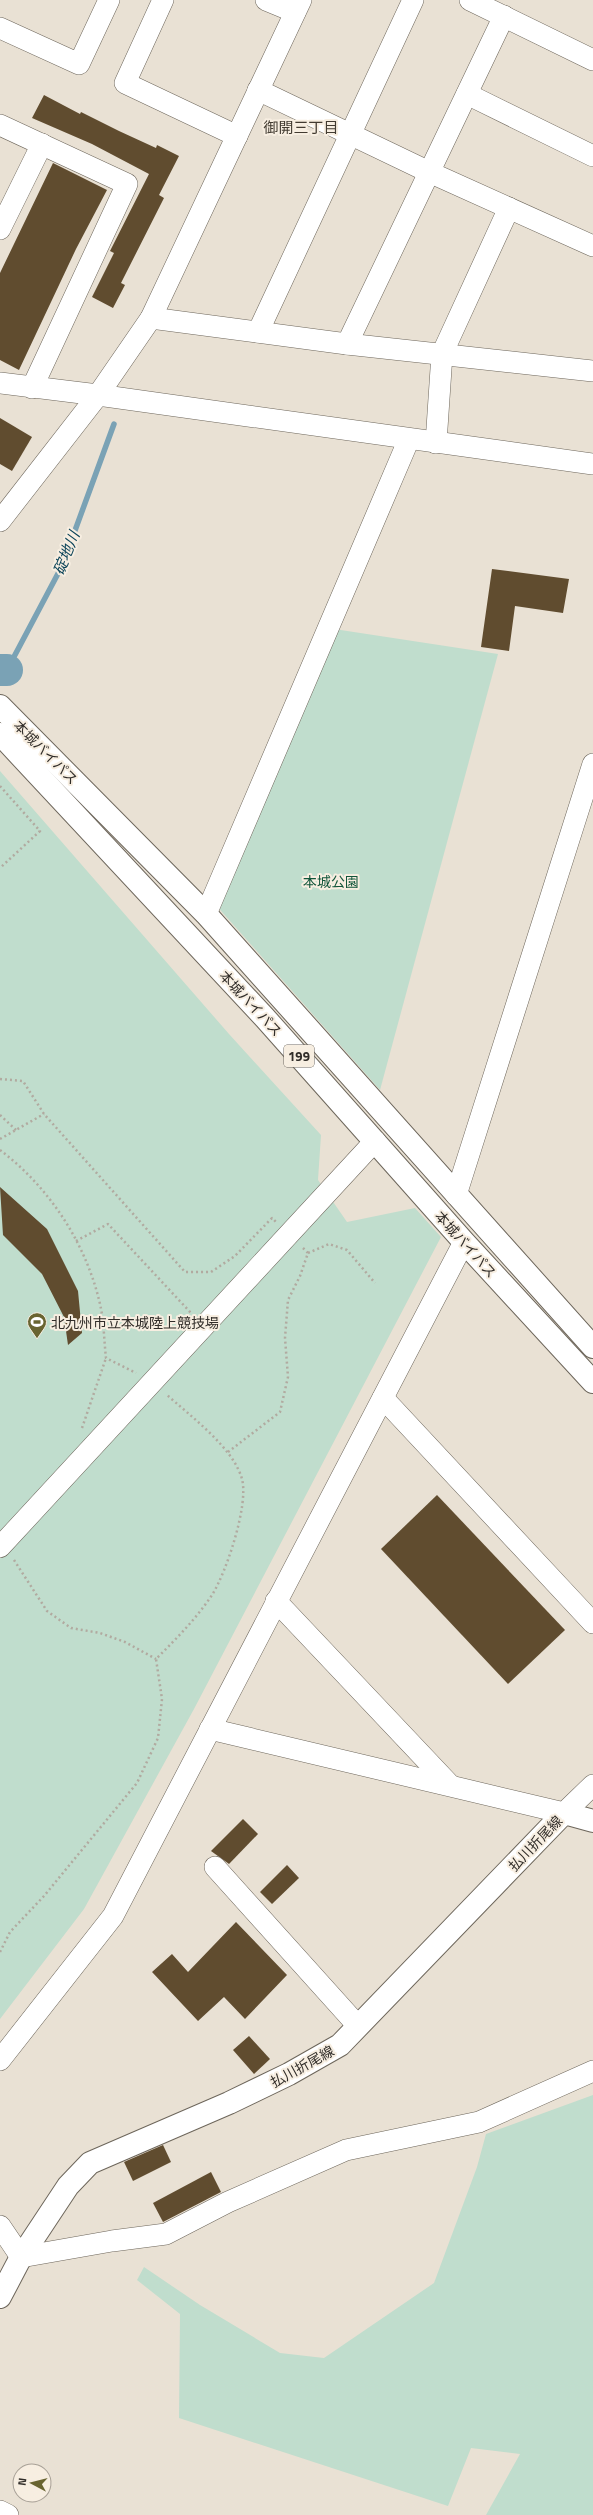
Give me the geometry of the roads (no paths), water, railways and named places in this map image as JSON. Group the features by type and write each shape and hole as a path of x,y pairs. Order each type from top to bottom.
{"main road":[{"name":"本城バイパス","path":"0,706 206,914 593,1347"},
{"name":"本城バイパス","path":"0,734 265,1018 464,1242 593,1382"},
{"name":"払川折尾線","path":"0,2297 22,2257 68,2186 90,2163 289,2074 340,2045 564,1813 593,1821"}],"street":[{"path":"0,28 80,64 108,0"},
{"path":"164,0 126,83 236,136"},
{"path":"0,522 98,395 151,318 298,6 266,0"},
{"path":"258,332 413,0"},
{"path":"470,0 593,60"},
{"path":"347,344 504,16"},
{"path":"258,90 430,172 593,246"},
{"path":"467,94 593,156"},
{"path":"0,125 127,184 32,388"},
{"path":"0,229 42,144"},
{"path":"436,443 442,354 509,208"},
{"path":"151,318 347,344 593,371"},
{"path":"0,383 98,395 593,464"},
{"path":"206,914 409,439"},
{"path":"456,1195 593,764"},
{"path":"2,1544 374,1141"},
{"path":"0,2060 114,1916 276,1601 464,1242"},
{"path":"383,1398 593,1623"},
{"path":"276,1601 449,1784"},
{"path":"210,1729 449,1784 564,1813 593,1785"},
{"path":"215,1867 358,2026"},
{"path":"0,2226 22,2257 112,2241 166,2234 235,2198 346,2150 479,2122 593,2071"},
{"path":"0,2511 8,2515"}],"waterway":[{"name":"碇地川","path":"7,670 62,566 114,424"},
{"name":"碇地川","path":"0,670 7,670"}],"place":[{"name":"北九州市立本城陸上競技場","path":"37,1339"}],"district":[{"name":"御開三丁目","path":"301,127"}],"park label":[{"name":"本城公園","path":"331,881"}]}
